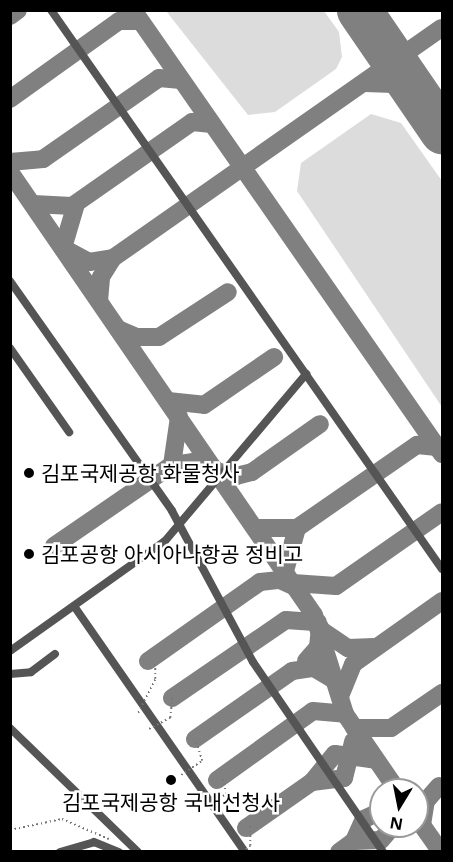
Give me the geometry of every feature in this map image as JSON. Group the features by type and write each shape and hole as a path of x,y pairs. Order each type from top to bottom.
{"lane":[{"path":"51,10 442,569"},
{"path":"10,281 179,525 253,662 383,852"},
{"path":"10,348 69,432"},
{"path":"10,651 164,543 306,374"},
{"path":"74,606 244,852"},
{"path":"10,674 31,672 55,654"},
{"path":"10,728 138,852"},
{"path":"10,735 22,740"},
{"path":"60,852 94,842 117,847"}],"path":[{"path":"138,713 154,679 155,662"},
{"path":"149,729 170,718 172,698"},
{"path":"181,775 202,761 195,739"},
{"path":"204,807 226,794 222,776"},
{"path":"10,830 62,819 117,847"},
{"path":"244,852 250,846 250,825"}],"shaded area":[{"path":"166,11 324,11 339,32 342,57 336,69 275,112 248,115"},
{"path":"371,114 401,123 442,181 442,407 297,191 301,163"}],"taxiway":[{"path":"10,16 18,10"},
{"path":"133,10 442,454"},
{"path":"10,99 119,21 140,21"},
{"path":"99,301 101,277 113,258 442,28"},
{"path":"10,162 43,159 159,78 181,80"},
{"path":"365,83 401,84 424,103"},
{"path":"33,204 72,206 192,122 212,124"},
{"path":"10,172 314,615 345,714 389,778"},
{"path":"76,204 63,248 89,262 113,258"},
{"path":"118,329 137,337 159,337 228,292"},
{"path":"168,401 204,405 274,357"},
{"path":"172,465 179,417"},
{"path":"216,471 236,476 252,472 320,424"},
{"path":"255,528 297,528 417,445 437,447"},
{"path":"54,546 172,465 194,462 214,468"},
{"path":"293,583 336,586 442,512"},
{"path":"285,571 297,528"},
{"path":"148,661 260,582 280,580 296,587"},
{"path":"341,694 353,664 442,601"},
{"path":"172,698 286,620 318,622"},
{"path":"306,661 318,647 320,627"},
{"path":"324,632 348,648 374,647"},
{"path":"195,739 292,671 314,668 337,682"},
{"path":"354,728 391,728 442,693"},
{"path":"217,780 313,711 345,714"},
{"path":"312,782 344,778 353,741"},
{"path":"246,828 312,782 335,754 376,760"},
{"path":"429,798 439,786"},
{"path":"339,852 354,841 364,819 369,817"},
{"path":"429,835 441,852"},
{"path":"354,841 381,840 383,838"}],"runway":[{"path":"359,10 442,131"}],"place":[{"name":"김포국제공항 화물청사","path":"29,473"},
{"name":"김포공항 아시아나항공 정비고","path":"29,554"},
{"name":"김포국제공항 국내선청사","path":"171,780"}]}
